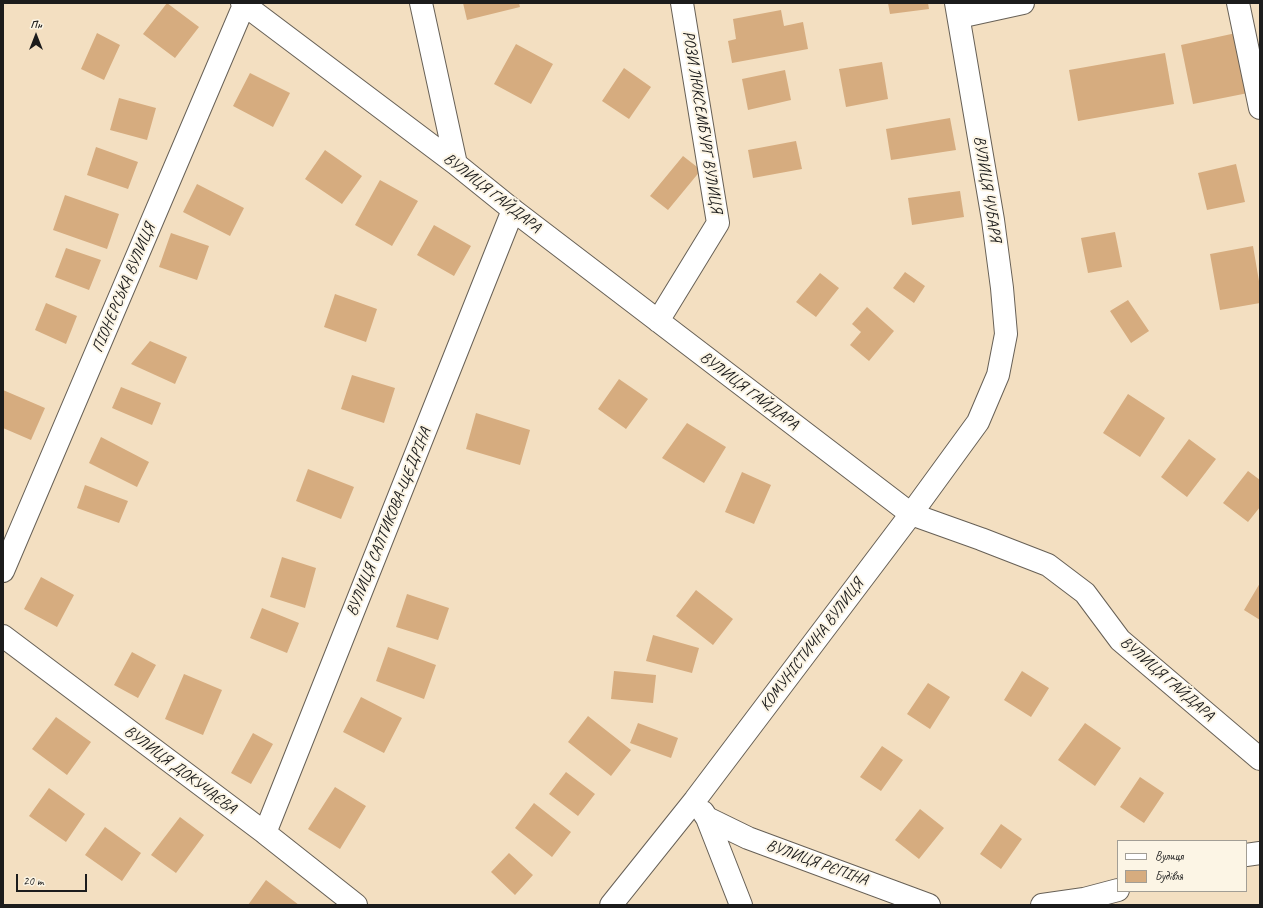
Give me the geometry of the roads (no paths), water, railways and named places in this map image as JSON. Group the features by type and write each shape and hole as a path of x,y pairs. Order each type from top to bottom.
{"street":[{"path":"422,3 456,164"},
{"name":"РОЗИ ЛЮКСЕМБУРГ ВУЛИЦЯ","path":"658,321 718,223 682,3"},
{"path":"957,10 1023,3"},
{"path":"1238,3 1260,108"},
{"name":"ВУЛИЦЯ ГАЙДАРА","path":"243,4 456,164 513,210 911,514 1048,565 1085,592 1120,640 1260,759"},
{"name":"ПІОНЕРСЬКА ВУЛИЦЯ","path":"3,571 243,4"},
{"name":"ВУЛИЦЯ ЧУБАРЯ","path":"957,10 993,220 1002,288 1006,334 998,375"},
{"name":"ВУЛИЦЯ САЛТИКОВА-ЩЕДРІНА","path":"265,833 513,210"},
{"name":"КОМУНІСТИЧНА ВУЛИЦЯ","path":"612,905 701,809 978,422 998,375"},
{"name":"ВУЛИЦЯ ДОКУЧАЄВА","path":"3,636 265,833 356,905"},
{"path":"701,809 741,905"},
{"name":"ВУЛИЦЯ РЄПІНА","path":"701,809 748,838 929,905"},
{"path":"1247,855 1260,853"},
{"path":"1042,905 1085,902 1117,890"}]}
